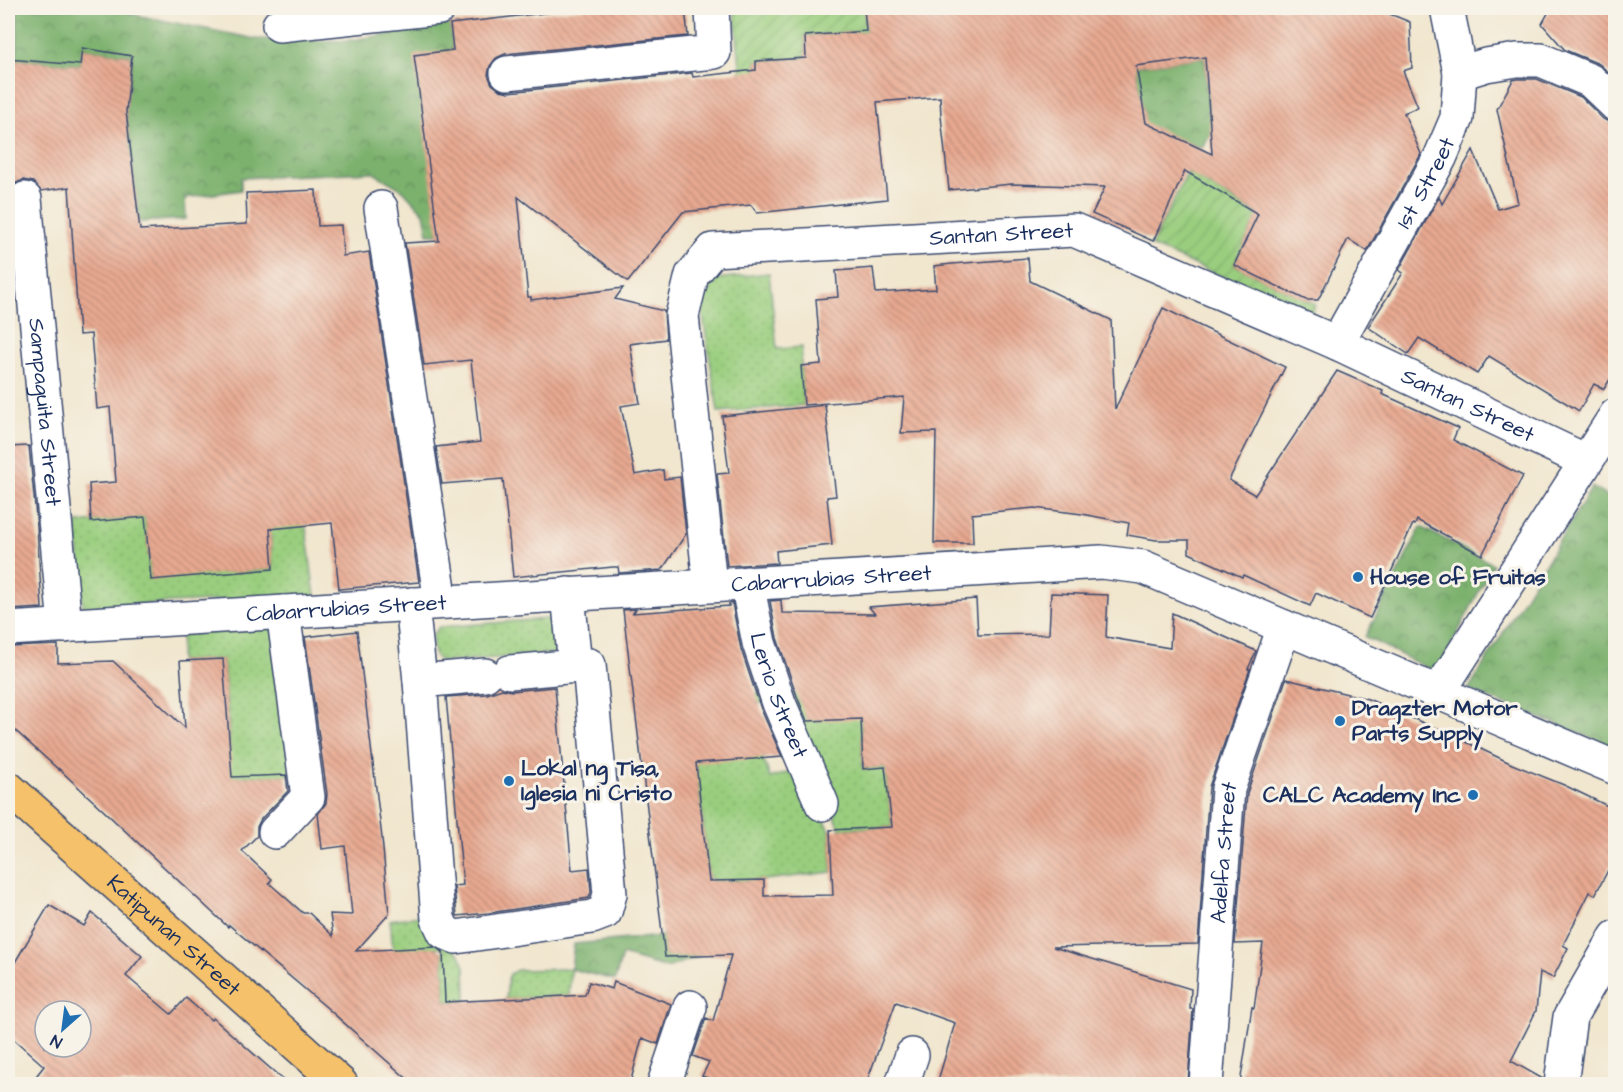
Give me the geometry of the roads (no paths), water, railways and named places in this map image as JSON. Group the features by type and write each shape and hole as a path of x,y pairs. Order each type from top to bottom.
{"main road":[{"name":"Katipunan Street","path":"8,788 341,1084"}],"street":[{"path":"279,25 439,8"},
{"path":"507,73 714,52 712,8"},
{"name":"1st Street","path":"1337,343 1440,158 1457,118 1460,73 1447,8"},
{"path":"1460,73 1486,65 1517,60 1542,60 1592,81 1616,105"},
{"name":"Sampaguita Street","path":"25,199 65,626"},
{"path":"381,208 427,603 420,681 438,919 444,932 456,937 592,917 605,912 610,894 589,666 420,681"},
{"name":"Santan Street","path":"710,585 682,316 692,275 713,250 1074,230 1337,343 1586,461"},
{"path":"1438,693 1616,415"},
{"name":"Cabarrubias Street","path":"8,629 1101,562 1143,567 1616,768"},
{"name":"Lerio Street","path":"747,583 759,643 779,703 822,804"},
{"path":"568,594 575,666"},
{"path":"275,831 308,797 283,612"},
{"name":"Adelfa Street","path":"1206,1084 1228,789 1284,627"},
{"path":"1561,1084 1570,1017 1616,937"},
{"path":"664,1084 690,1007"}],"place":[{"name":"House of Fruitas","path":"1358,577"},
{"name":"Dragzter Motor Parts Supply","path":"1340,721"},
{"name":"Lokal ng Tisa, Iglesia ni Cristo","path":"509,781"},
{"name":"CALC Academy Inc","path":"1473,795"}]}
